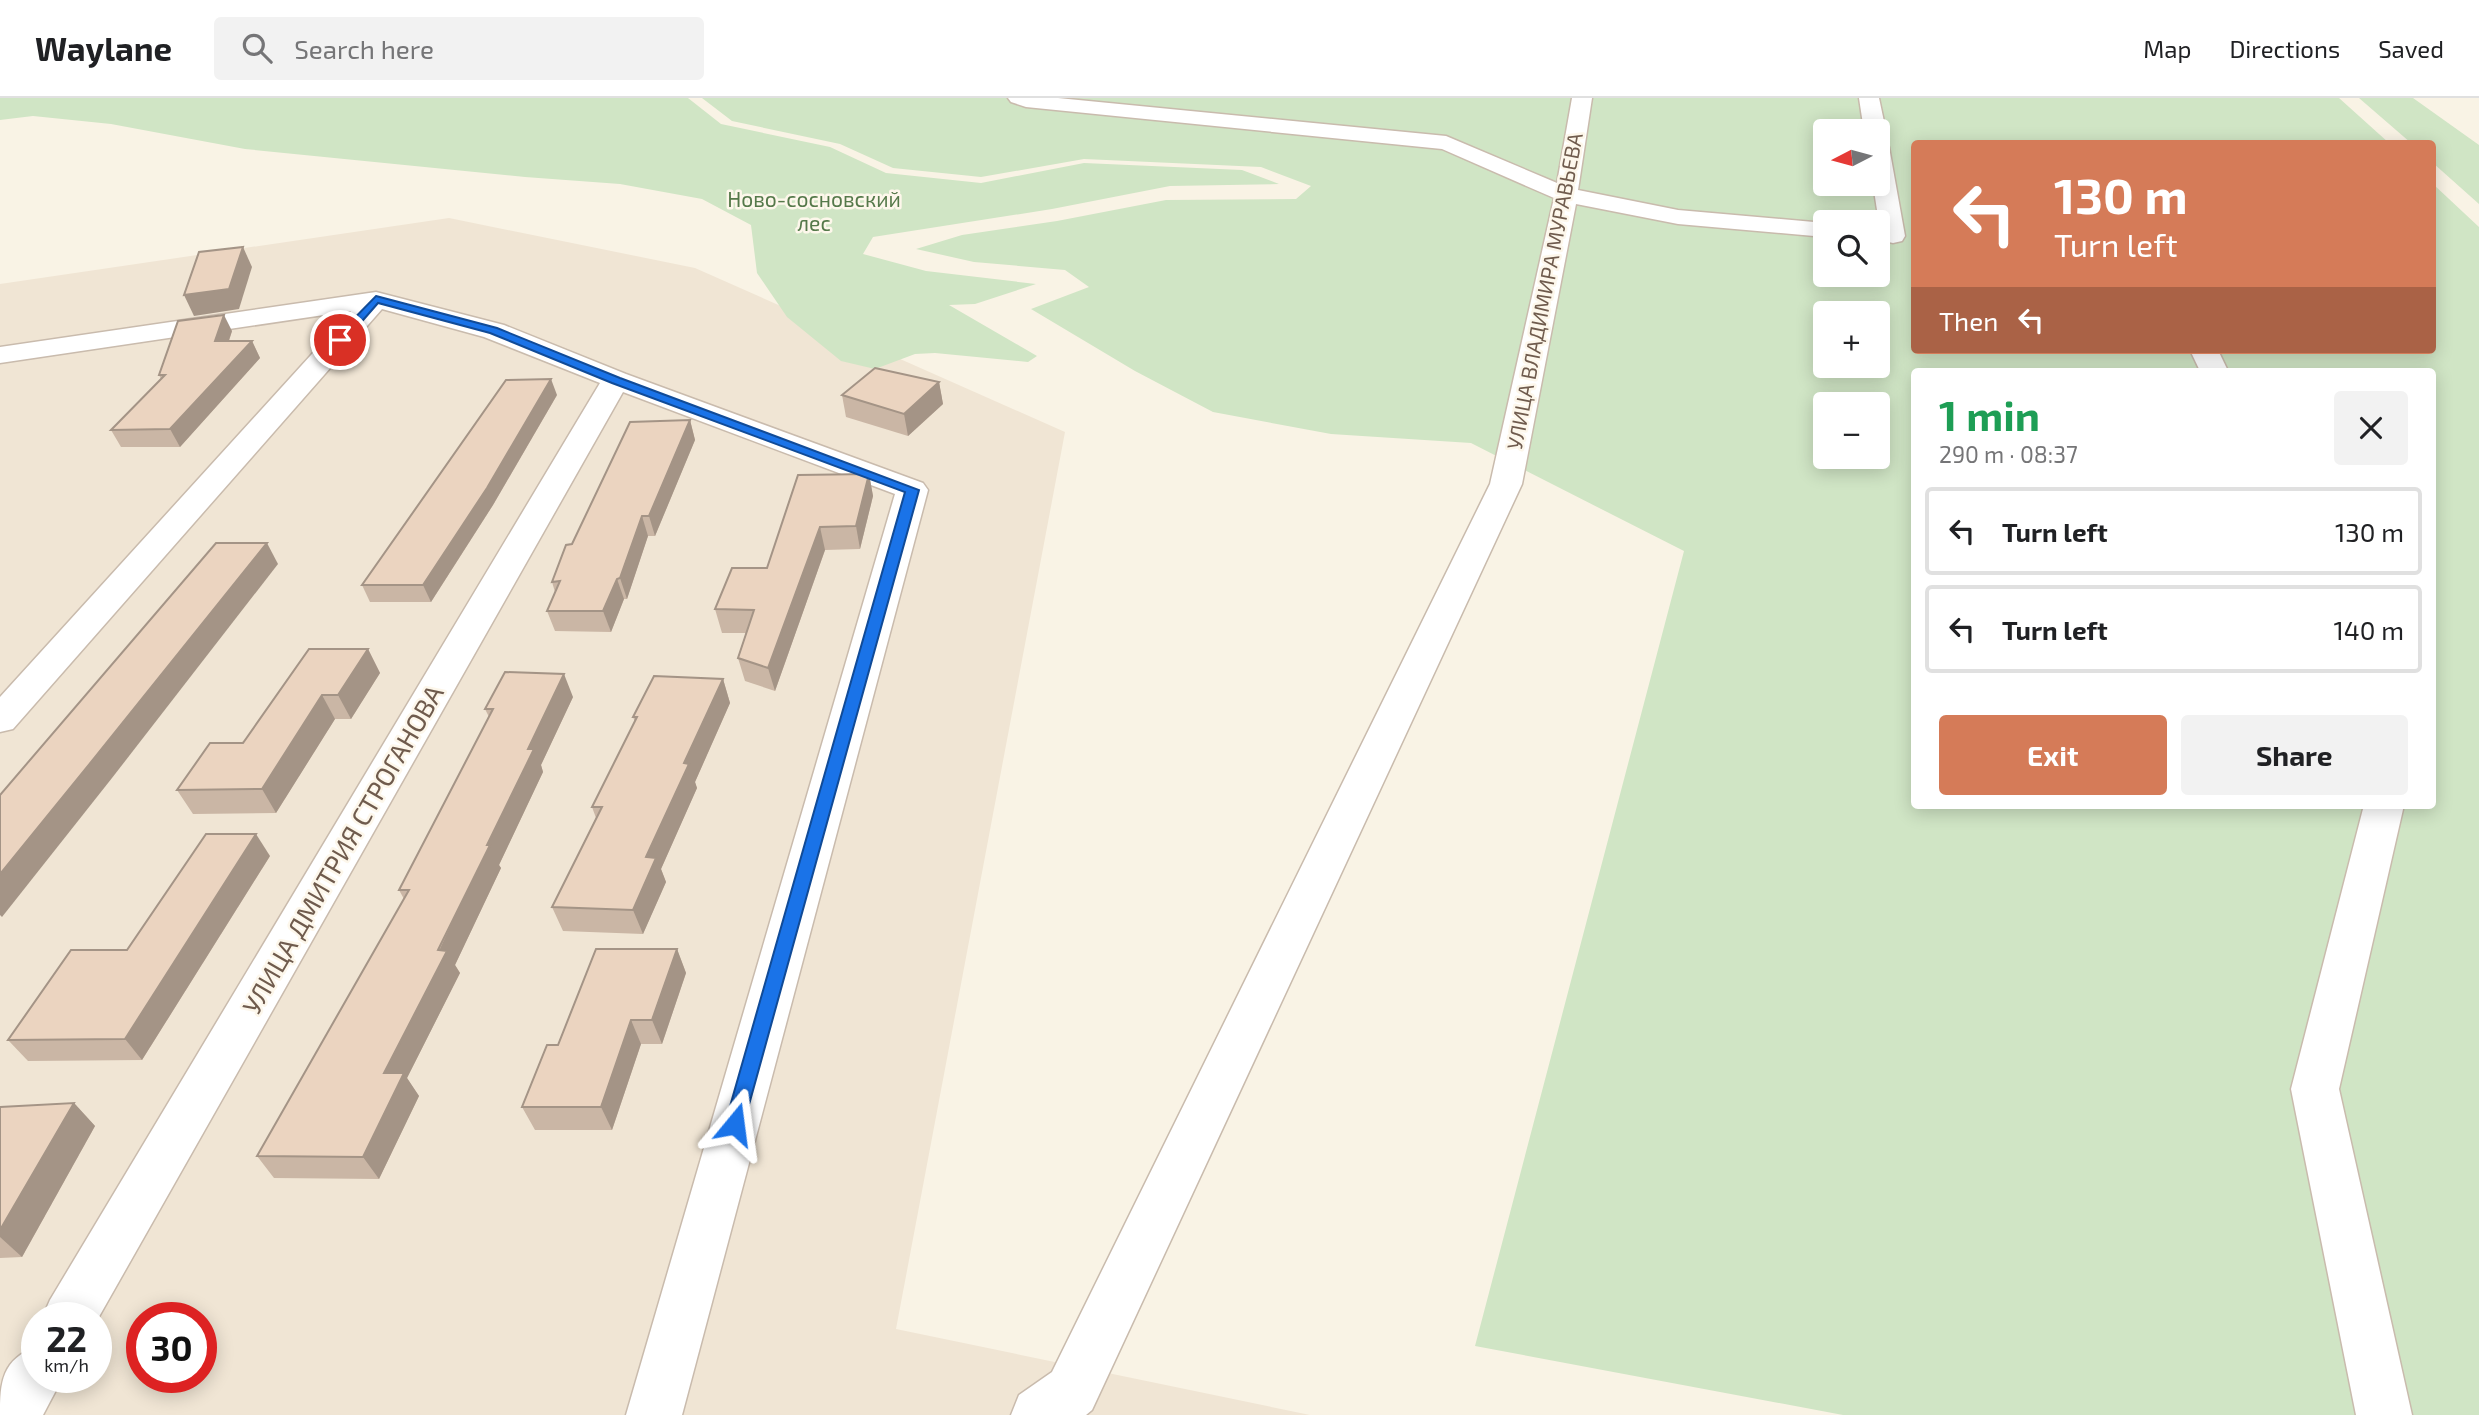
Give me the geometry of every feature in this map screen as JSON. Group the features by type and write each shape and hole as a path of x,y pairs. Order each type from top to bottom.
{"street":[{"name":"УЛИЦА ВЛАДИМИРА МУРАВЬЕВА","path":"1039,1415 1072,1391 1506,484 1566,194 1582,98"},
{"path":"1869,98 1873,119"},
{"path":"1025,99 1294,117 1446,143 1566,194 1678,217 1813,229"},
{"path":"1887,196 1895,236"},
{"path":"0,720 376,299"},
{"path":"0,355 376,299 494,331 616,380 912,490 654,1415"},
{"name":"УЛИЦА ДМИТРИЯ СТРОГАНОВА","path":"78,1302 616,380"},
{"path":"2383,809 2315,1088 2384,1415"},
{"path":"12,1415 25,1393"}],"shaded area":[{"path":"449,218 695,268 1065,432 896,1329 1310,1415 0,1415 0,284"}],"green space":[{"name":"Ново-сосновский лес","path":"0,98 688,98 721,124 830,147 886,173 981,183 1084,163 1242,170 1279,184 1170,186 1052,209 873,237 863,254 926,271 1036,284 975,304 949,305 1037,356 1028,362 935,353 915,354 875,369 841,361 787,317 757,273 751,225 702,199 620,184 245,149 111,124 33,116 0,120"},
{"path":"702,98 2339,98 2386,140 1911,140 1911,354 2436,354 2436,187 2479,227 2479,1415 1843,1415 1475,1346 1684,551 1471,443 1331,434 1213,412 1135,371 1031,309 1089,287 1065,270 974,262 916,249 962,235 1057,221 1166,200 1296,199 1311,186 1261,167 1084,159 981,177 893,168 840,144 732,121"},
{"path":"2359,98 2413,98 2479,145 2479,204 2436,166 2436,140 2408,140"}],"building":[{"path":"243,247 229,289 184,295 199,252"},
{"path":"224,315 215,341 252,341 170,429 111,430 165,375 159,375 178,321"},
{"path":"875,368 939,382 904,414 842,395"},
{"path":"551,379 487,488 423,585 362,585 506,380"},
{"path":"690,420 649,516 642,516 620,578 617,579 603,611 547,611 560,581 552,582 566,545 572,544 630,422"},
{"path":"869,474 856,526 820,527 768,668 738,658 754,610 715,609 732,568 767,568 798,475"},
{"path":"216,543 267,543 0,874 0,795"},
{"path":"309,649 368,649 338,695 322,695 262,789 177,790 210,743 243,743"},
{"path":"505,672 564,674 528,749 534,749 438,950 447,951 384,1073 404,1073 363,1157 257,1156 409,890 399,890 493,709 485,709"},
{"path":"654,676 723,679 684,763 689,764 646,857 656,858 633,910 552,907 602,807 592,807 637,717 633,717"},
{"path":"206,834 256,834 125,1039 8,1040 71,950 127,950"},
{"path":"596,949 677,949 652,1020 631,1020 601,1107 522,1107 547,1045 558,1045"},
{"path":"74,1103 0,1230 0,1107"}],"route":[{"path":"340,340 376,299 438,314 494,331 616,380 912,490 735,1124"}]}
